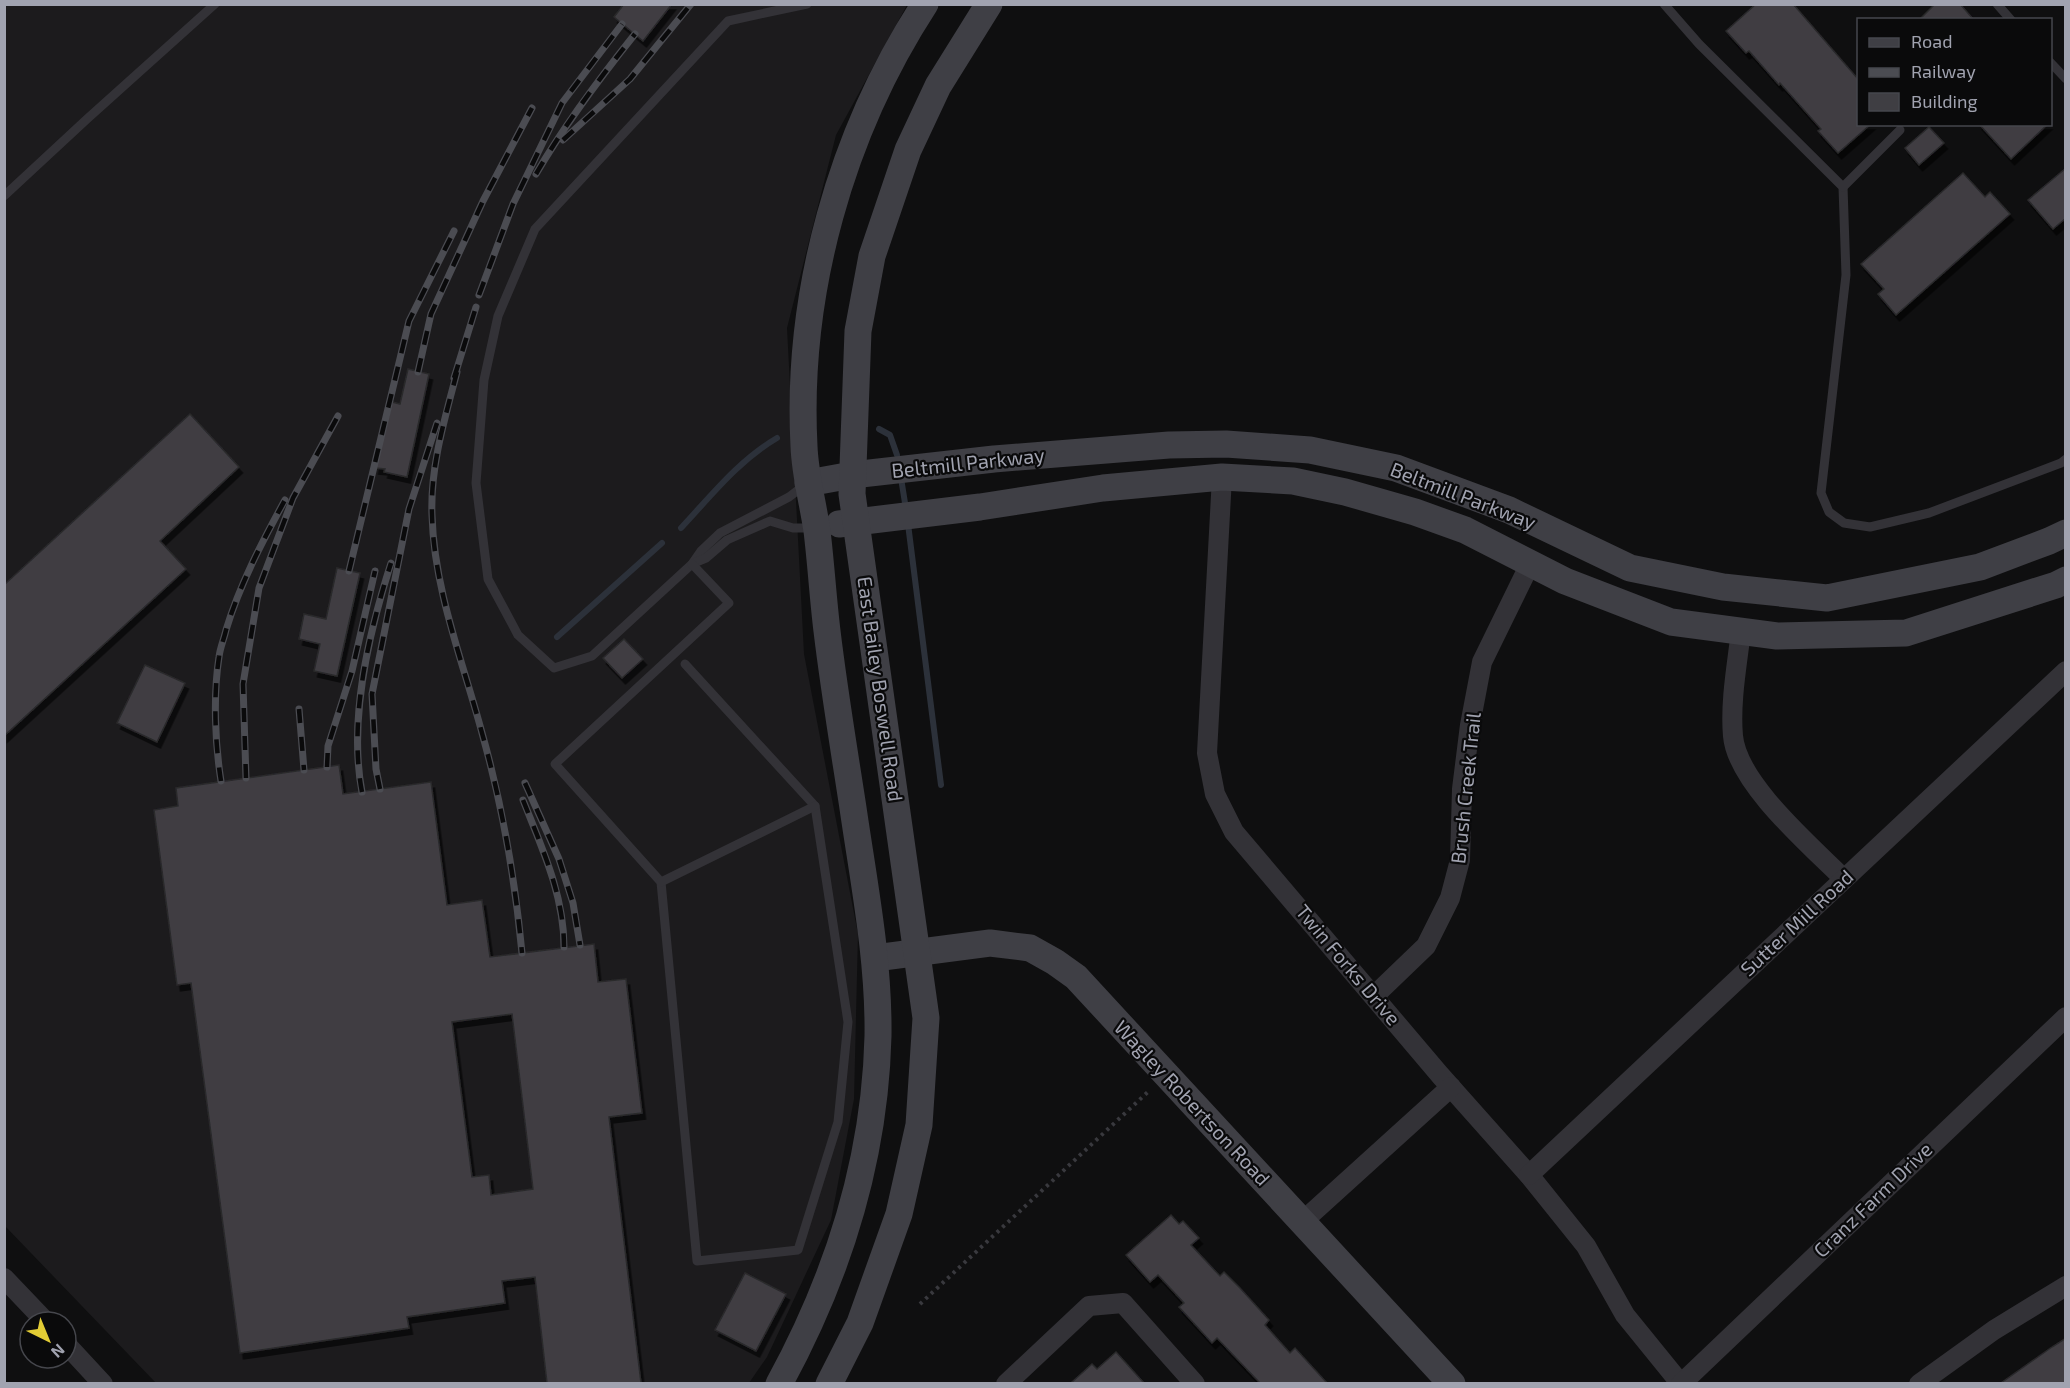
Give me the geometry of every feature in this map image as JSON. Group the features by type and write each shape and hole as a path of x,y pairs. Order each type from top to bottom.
{"street":[{"path":"779,1383 798,1350 832,1273 856,1193 865,1154 875,1076 878,1027 875,958 827,631 817,528 804,448 805,367 814,287 822,247 846,166 861,125 900,46 925,4"},
{"name":"East Bailey Boswell Road","path":"829,1383 860,1323 899,1214 919,1125 926,1018 852,494 858,331 872,256 908,150 942,78 989,4"},
{"path":"1222,477 1226,444"},
{"name":"Beltmill Parkway","path":"808,483 852,475 1169,445 1226,444 1310,450 1396,468 1509,510 1630,568 1723,587 1827,598 1980,567 2049,542 2066,533"},
{"name":"Beltmill Parkway","path":"817,528 1103,488 1222,477 1293,481 1345,492 1415,512 1465,530 1565,581 1671,622 1778,636 1906,633 2066,580"},
{"name":"Twin Forks Drive","path":"1222,477 1207,753 1215,794 1234,832 1529,1175 1586,1246 1625,1315 1681,1383"},
{"path":"1530,564 1548,529"},
{"name":"Brush Creek Trail","path":"1374,996 1426,946 1450,897 1460,860 1461,789 1482,662 1530,564"},
{"path":"1748,590 1733,705 1733,738 1744,768 1771,806 1844,879"},
{"name":"Sutter Mill Road","path":"1529,1175 2066,670"},
{"name":"Wagley Robertson Road","path":"875,958 990,944 1030,948 1076,977 1452,1383"},
{"name":"Cranz Farm Drive","path":"1681,1383 2066,1017"},
{"path":"1302,1222 1452,1088"},
{"path":"4,1278 35,1310"},
{"path":"1919,1383 1994,1330 2066,1286"},
{"path":"1006,1383 1089,1306 1123,1303 1195,1383"},
{"path":"78,1357 103,1383"}],"lane":[{"path":"4,196 204,8 215,4"},
{"path":"807,4 728,21 535,229 498,315 484,380 476,483 488,579 518,635 554,669 592,656 692,564 701,551 720,533 789,497 808,483"},
{"path":"1664,4 1698,44 1844,188 1846,275 1821,493 1829,512 1844,523 1870,527 1929,513 2064,464"},
{"path":"1997,4 2009,18"},
{"path":"2052,64 2066,79"},
{"path":"1844,188 1900,130"},
{"path":"692,564 706,558 727,540 770,521 793,528 817,528"},
{"path":"685,664 815,806 848,1022 838,1122 798,1250 697,1261 661,882 555,764 729,603 692,564"},
{"path":"661,882 815,806"}],"path":[{"path":"920,1304 1166,1075"}],"shaded area":[{"path":"5,5 907,5 836,135 787,328 804,654 858,934 854,1099 831,1220 767,1357 749,1383 156,1383 5,1226"}],"building":[{"path":"624,4 672,4 643,41 614,17"},
{"path":"1756,4 1793,4 1857,78 1857,126 1869,126 1838,153 1818,131 1821,129 1780,83 1779,85 1749,51 1746,53 1726,31"},
{"path":"1935,4 1960,4 1972,18 1921,18"},
{"path":"1981,126 2046,126 2011,159"},
{"path":"1929,127 1944,143 1919,165 1905,148"},
{"path":"2066,168 2066,218 2053,229 2028,200"},
{"path":"1963,173 1985,197 1990,192 2010,214 1896,315 1878,294 1884,289 1861,264"},
{"path":"408,369 429,374 407,477 375,468 386,418 388,418 392,402 400,404"},
{"path":"190,414 239,467 160,541 186,569 4,736 4,585"},
{"path":"337,568 360,573 337,676 314,671 320,644 299,639 304,614 326,619"},
{"path":"624,639 643,659 622,678 603,658"},
{"path":"145,665 185,683 157,742 117,723"},
{"path":"339,765 343,794 431,782 447,905 482,900 490,957 594,944 598,982 626,979 642,1113 609,1117 641,1383 547,1383 535,1277 502,1281 505,1303 407,1317 409,1328 240,1353 191,983 177,985 154,810 178,806 176,788","holes":["512,1014 533,1189 491,1195 489,1175 472,1177 452,1022"]},
{"path":"1171,1215 1179,1224 1183,1221 1199,1238 1191,1245 1220,1276 1224,1272 1240,1288 1269,1320 1265,1325 1290,1353 1295,1348 1327,1383 1260,1383 1217,1338 1212,1343 1179,1307 1184,1303 1158,1275 1150,1282 1126,1255"},
{"path":"745,1273 786,1294 756,1351 715,1330"},
{"path":"2066,1338 2066,1383 2001,1383 2052,1347"},
{"path":"1116,1352 1144,1383 1071,1383 1092,1364 1097,1369"}],"waterway":[{"path":"879,429 890,435 897,455"},
{"path":"681,528 737,468 777,438"},
{"path":"901,478 905,503"},
{"path":"908,524 941,785"},
{"path":"557,637 662,543"}],"railway":[{"path":"563,140 630,79 691,4"},
{"path":"479,295 513,204 562,103 622,24"},
{"path":"536,174 583,102 635,34"},
{"path":"418,372 431,314 483,201 532,108"},
{"path":"349,571 409,321 454,231"},
{"path":"454,378 476,307"},
{"path":"457,372 439,443 433,479 434,543 444,598 502,814 516,897 522,953"},
{"path":"246,778 243,684 259,588 293,498 338,416"},
{"path":"380,789 376,769 372,694 409,509 437,423"},
{"path":"221,781 216,719 216,687 220,650 245,580 285,500"},
{"path":"362,792 358,764 359,706 368,647 391,563"},
{"path":"327,767 328,746 352,671 375,571"},
{"path":"299,709 304,770"},
{"path":"525,783 559,859 573,903 580,945"},
{"path":"523,800 551,872 560,909 564,947"}]}
